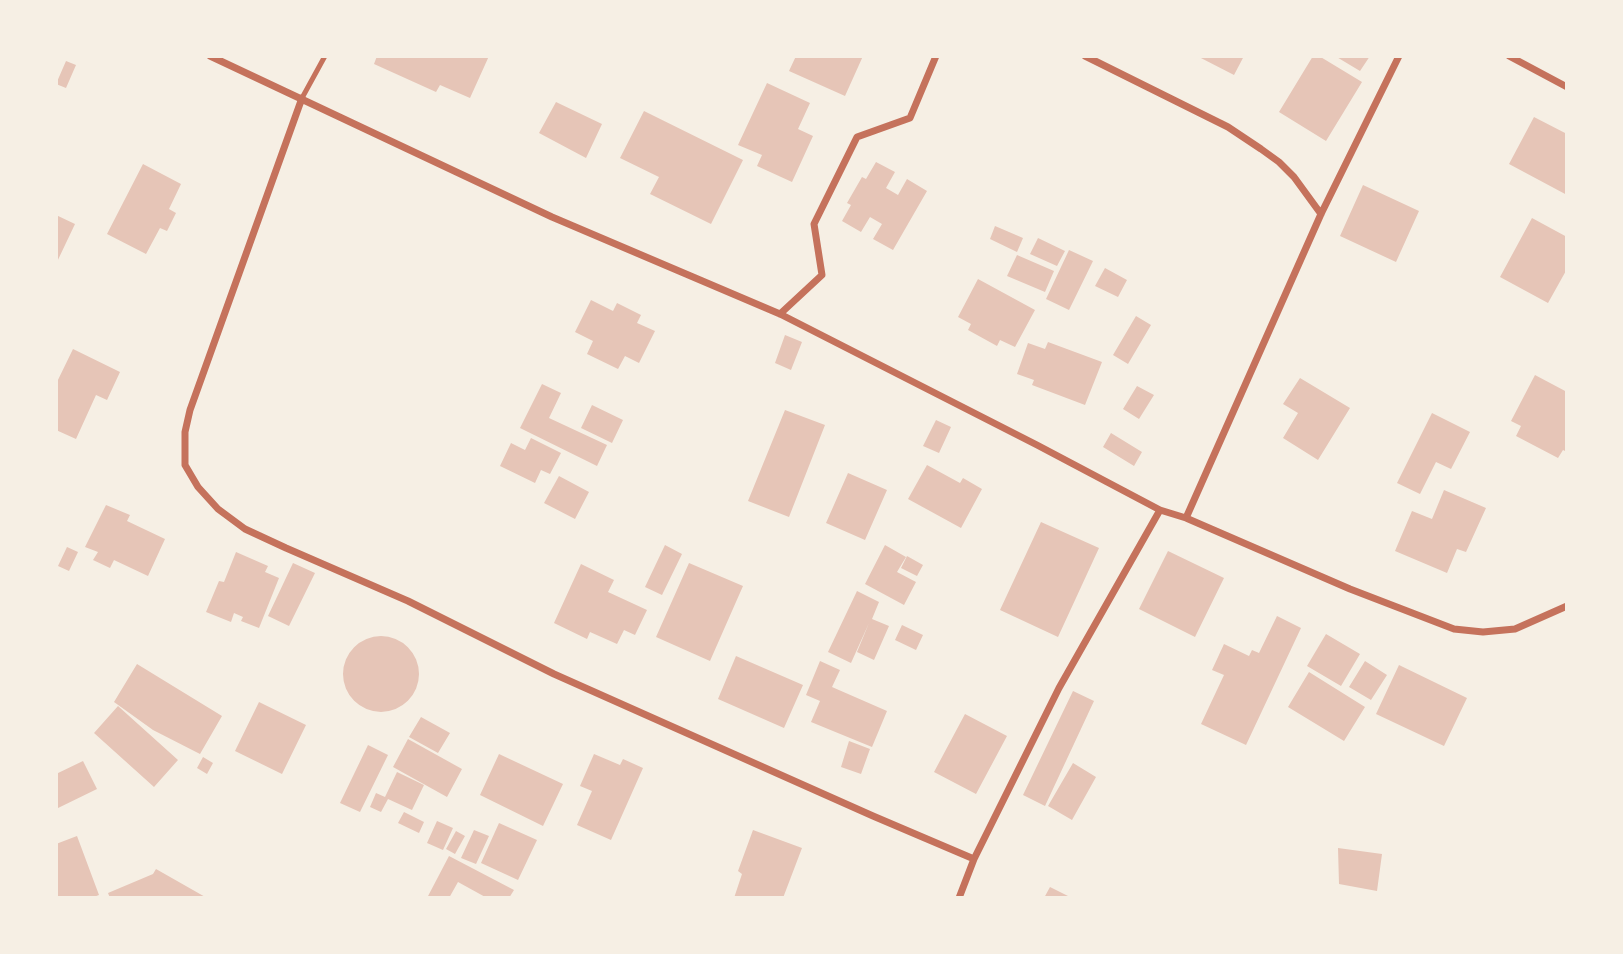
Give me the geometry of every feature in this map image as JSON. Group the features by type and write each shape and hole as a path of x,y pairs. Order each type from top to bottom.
{"street":[{"path":"210,56 552,217 780,314 1160,510 1186,518 1350,589 1454,629 1483,632 1515,629 1567,606"},
{"path":"780,314 822,275 814,223 857,137 910,118 936,56"},
{"path":"1085,56 1228,127 1261,149 1294,177 1321,214"},
{"path":"1186,518 1321,214 1399,56"},
{"path":"1509,56 1567,87"},
{"path":"302,98 190,410 185,432 185,465 198,488 218,509 245,528 285,548 408,601 554,674 974,859"},
{"path":"959,898 974,859 1059,688 1160,510"}],"lane":[{"path":"302,98 325,56"}],"building":[{"path":"377,56 489,56 470,98 440,85 436,92 374,64"},
{"path":"796,56 863,56 845,96 789,71"},
{"path":"1197,56 1244,56 1234,75"},
{"path":"1313,56 1319,56 1362,82 1326,141 1279,112"},
{"path":"1335,56 1370,56 1360,71"},
{"path":"66,61 76,65 66,88 56,84"},
{"path":"767,83 810,103 798,129 813,136 792,182 757,166 762,155 738,145"},
{"path":"556,102 602,124 586,158 539,133"},
{"path":"644,111 743,160 711,224 650,194 659,177 620,158"},
{"path":"1534,117 1567,134 1567,195 1509,164"},
{"path":"876,162 895,172 886,188 898,195 907,179 927,191 893,250 873,239 882,224 870,217 861,232 842,221 851,205 847,203 862,177 866,179"},
{"path":"143,164 181,184 169,209 176,213 167,231 160,228 146,254 107,234"},
{"path":"1363,185 1419,211 1396,262 1340,236"},
{"path":"56,215 75,224 56,264"},
{"path":"1532,218 1567,237 1567,269 1548,303 1500,277"},
{"path":"995,226 1023,238 1017,252 990,239"},
{"path":"1038,238 1065,251 1057,266 1030,254"},
{"path":"1069,250 1093,261 1069,310 1046,299"},
{"path":"1017,255 1054,271 1045,292 1007,276"},
{"path":"1105,268 1127,280 1118,297 1095,286"},
{"path":"978,279 1035,310 1015,347 1000,340 997,346 968,330 971,324 958,317"},
{"path":"591,300 613,311 617,303 641,315 637,323 655,331 639,363 625,356 618,369 587,354 593,341 575,332"},
{"path":"1136,316 1151,325 1128,364 1113,355"},
{"path":"785,335 802,342 791,370 775,363"},
{"path":"1048,342 1102,362 1085,405 1032,385 1034,380 1017,374 1028,343 1045,349"},
{"path":"73,349 120,372 107,400 96,395 76,439 56,430 56,384"},
{"path":"1535,375 1567,392 1567,452 1563,450 1558,458 1516,436 1521,426 1511,421"},
{"path":"1300,378 1350,408 1318,460 1283,438 1298,413 1283,404"},
{"path":"542,384 561,393 549,418 607,445 597,466 520,428"},
{"path":"1137,386 1154,395 1139,419 1123,409"},
{"path":"592,405 623,420 612,443 581,428"},
{"path":"785,410 825,425 789,517 748,501"},
{"path":"1432,413 1470,432 1451,469 1436,462 1420,494 1397,483"},
{"path":"936,420 951,427 939,453 923,446"},
{"path":"1111,433 1142,452 1134,466 1103,447"},
{"path":"531,438 561,453 550,474 541,470 535,483 500,466 511,443 525,450"},
{"path":"927,465 960,483 963,478 982,489 961,528 908,499"},
{"path":"848,473 887,490 865,540 826,523"},
{"path":"559,476 589,492 575,519 544,503"},
{"path":"1444,490 1486,508 1466,552 1457,549 1447,573 1395,551 1412,511 1432,519"},
{"path":"106,505 130,515 127,521 165,539 148,576 114,560 110,568 93,560 98,552 85,547"},
{"path":"1041,522 1099,548 1058,637 1000,610"},
{"path":"665,545 682,554 662,595 645,587"},
{"path":"885,545 906,557 897,572 916,582 904,605 865,584"},
{"path":"67,547 78,552 69,571 58,566"},
{"path":"1168,551 1224,578 1195,637 1139,609"},
{"path":"236,552 268,566 265,572 279,578 259,628 241,621 243,617 234,613 231,622 206,612 219,581 224,582"},
{"path":"907,556 923,565 917,576 901,568"},
{"path":"293,563 315,573 289,626 268,616"},
{"path":"689,563 743,586 710,661 656,637"},
{"path":"581,564 614,580 608,592 647,610 635,635 624,630 617,644 590,632 587,639 554,623"},
{"path":"857,591 879,602 872,619 889,626 874,660 857,652 869,623 851,663 828,652"},
{"path":"1277,616 1301,628 1246,745 1201,724 1224,675 1212,670 1224,644 1249,656 1252,650 1259,653"},
{"path":"902,625 923,635 916,650 895,640"},
{"path":"1326,634 1360,654 1341,686 1307,666"},
{"path":"381,636 395,639 408,647 416,660 419,674 416,688 408,701 395,709 381,712 367,709 354,701 346,688 343,674 346,660 354,647 367,639"},
{"path":"736,656 803,685 784,728 718,699"},
{"path":"820,661 840,670 832,687 887,711 872,747 811,722 820,701 806,695"},
{"path":"1365,661 1387,675 1371,700 1349,687"},
{"path":"137,664 222,716 200,754 153,730 114,702"},
{"path":"1399,665 1467,698 1444,746 1376,714"},
{"path":"1309,672 1365,707 1344,741 1288,707"},
{"path":"1073,691 1094,701 1045,806 1023,795"},
{"path":"259,702 306,725 282,774 235,751"},
{"path":"118,706 178,760 154,787 94,733"},
{"path":"965,714 1007,736 976,794 934,772"},
{"path":"421,717 450,733 438,753 409,737"},
{"path":"408,739 462,769 447,797 393,767"},
{"path":"849,741 870,749 861,774 841,767"},
{"path":"368,745 388,755 360,812 340,803"},
{"path":"499,754 563,784 543,826 480,795"},
{"path":"594,754 620,765 623,759 643,768 611,840 577,825 592,791 580,786"},
{"path":"203,757 213,763 207,774 197,768"},
{"path":"83,761 97,789 56,809 56,774"},
{"path":"1073,763 1096,777 1072,820 1048,806"},
{"path":"397,772 424,785 412,810 388,799 381,812 370,807 376,793 385,797"},
{"path":"404,812 424,822 419,833 398,823"},
{"path":"437,821 453,828 443,850 427,843"},
{"path":"499,823 537,840 518,880 481,863"},
{"path":"474,830 489,836 476,864 461,858"},
{"path":"753,830 802,848 783,898 734,898 742,874 738,871"},
{"path":"456,831 465,836 455,854 446,849"},
{"path":"77,836 99,895 91,898 56,898 56,844"},
{"path":"1338,848 1382,854 1377,891 1339,884"},
{"path":"449,856 514,890 509,898 487,898 458,882 449,898 427,898"},
{"path":"156,869 207,898 110,898 108,893 153,874"},
{"path":"1050,887 1072,898 1044,898"}]}
